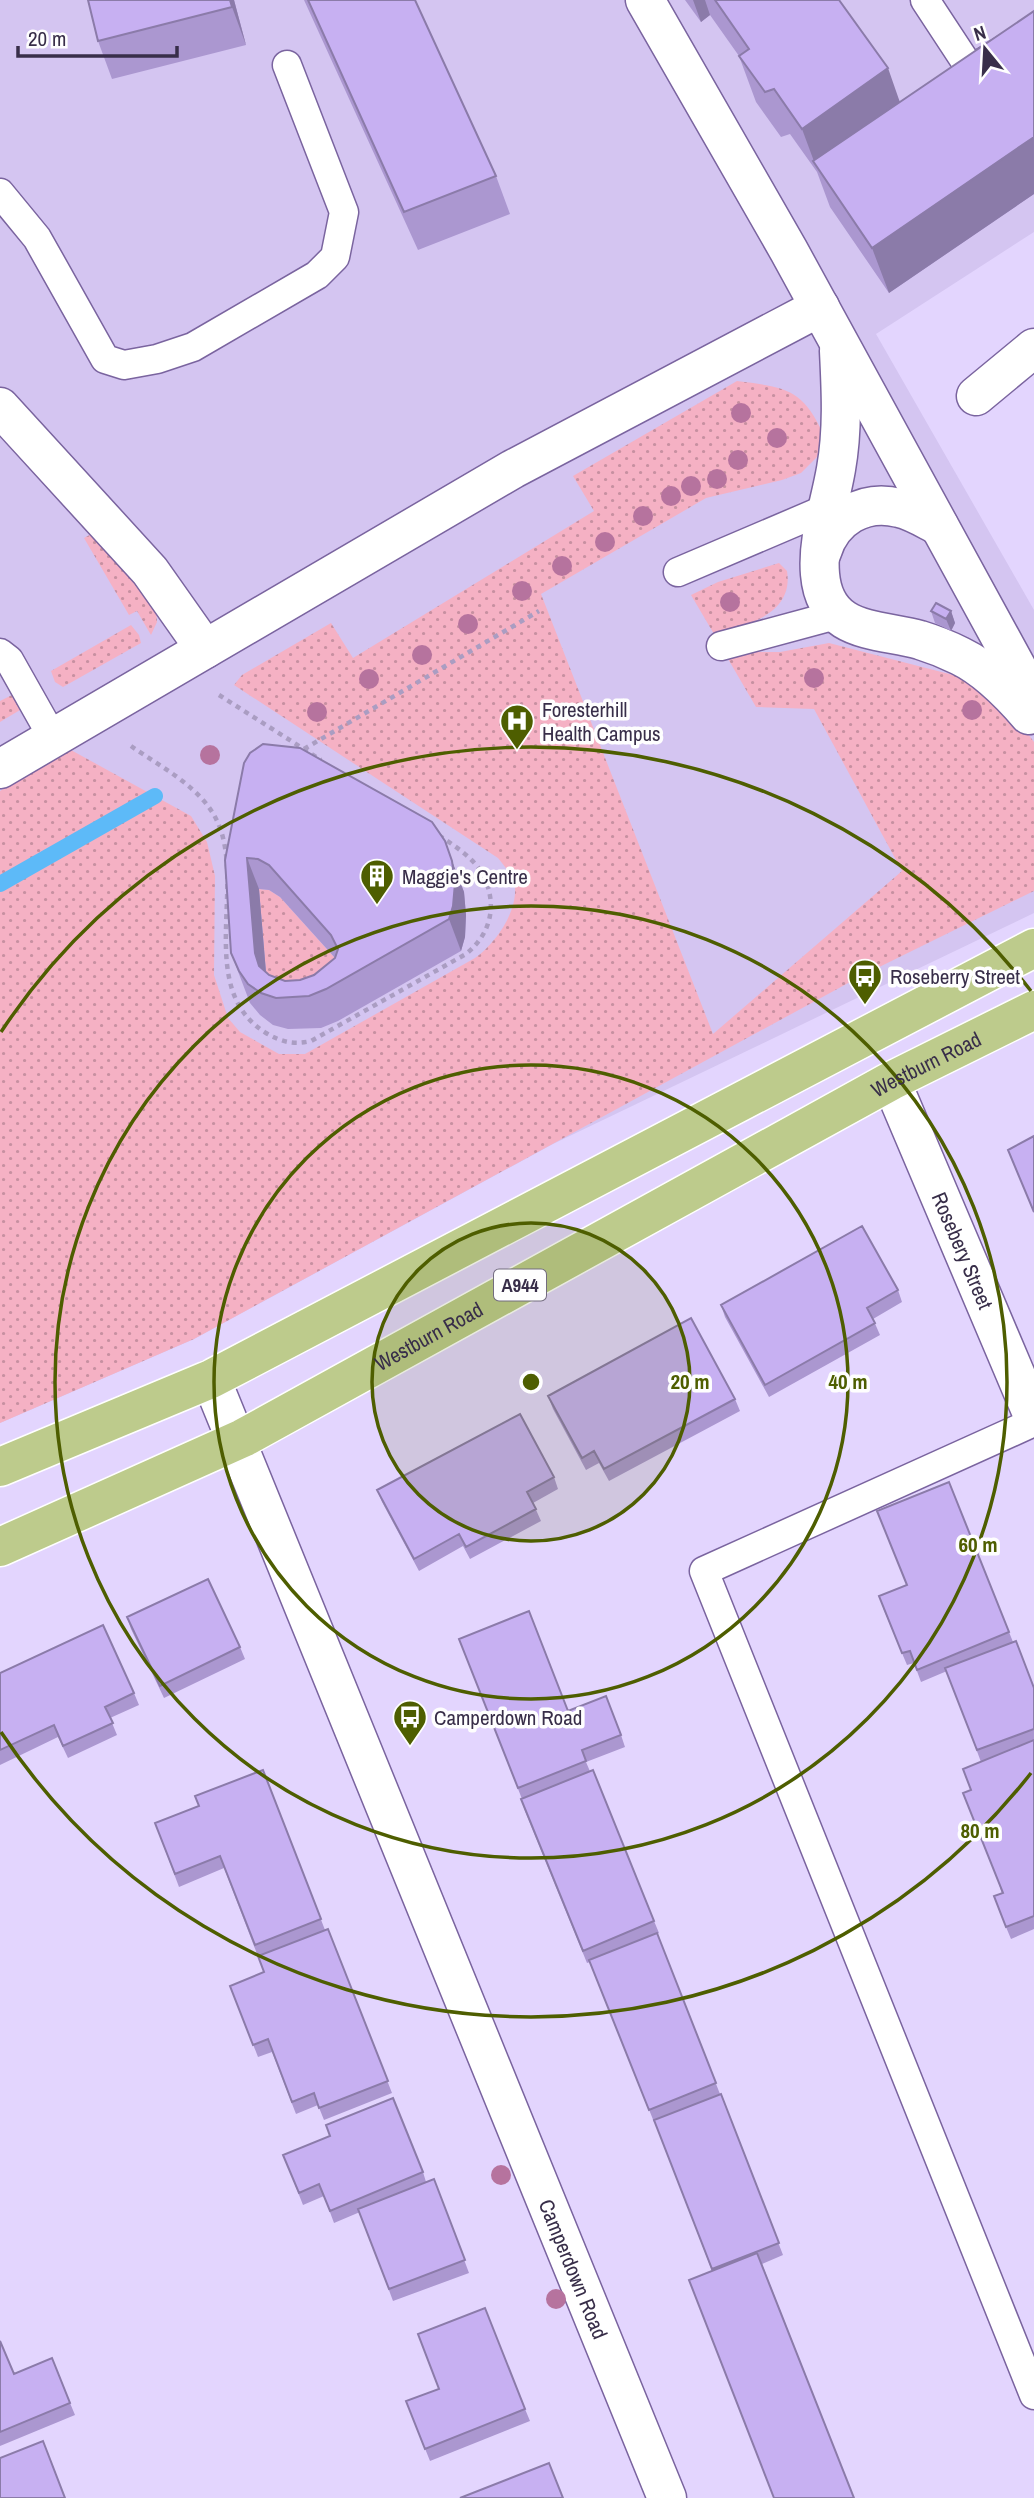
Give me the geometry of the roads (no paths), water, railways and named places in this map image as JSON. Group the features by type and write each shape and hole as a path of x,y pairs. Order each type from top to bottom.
{"main road":[{"path":"0,1467 211,1379 1034,948"},
{"name":"Westburn Road","path":"0,1547 237,1441 891,1081 1034,1010"}],"street":[{"path":"645,0 820,307 1034,699"},
{"path":"0,769 513,468 820,307"},
{"path":"839,342 842,404 840,438 823,529 820,572 823,595 836,615 855,627 921,640 962,656 1006,689 1034,720"},
{"path":"976,396 1034,348"},
{"path":"0,407 150,571 189,657"},
{"path":"821,557 827,537 839,521 856,511 879,506 901,508 939,526"},
{"name":"Rosebery Street","path":"891,1081 1034,1420"},
{"name":"Camperdown Road","path":"211,1379 667,2498"}],"lane":[{"path":"925,0 971,70 1034,31"},
{"path":"0,193 37,238 105,359 124,365 157,359 194,347 317,275 335,257 344,212 287,65"},
{"path":"678,572 828,508"},
{"path":"721,646 836,615"},
{"path":"0,653 9,660 52,738"},
{"path":"1034,1420 704,1571 1034,2395"}],"waterway":[{"path":"0,884 155,796"}],"place":[{"name":"Foresterhill Health Campus","path":"517,751"},
{"name":"Maggie's Centre","path":"377,906"},
{"name":"Roseberry Street","path":"865,1006"},
{"name":"Camperdown Road","path":"410,1747"}]}
